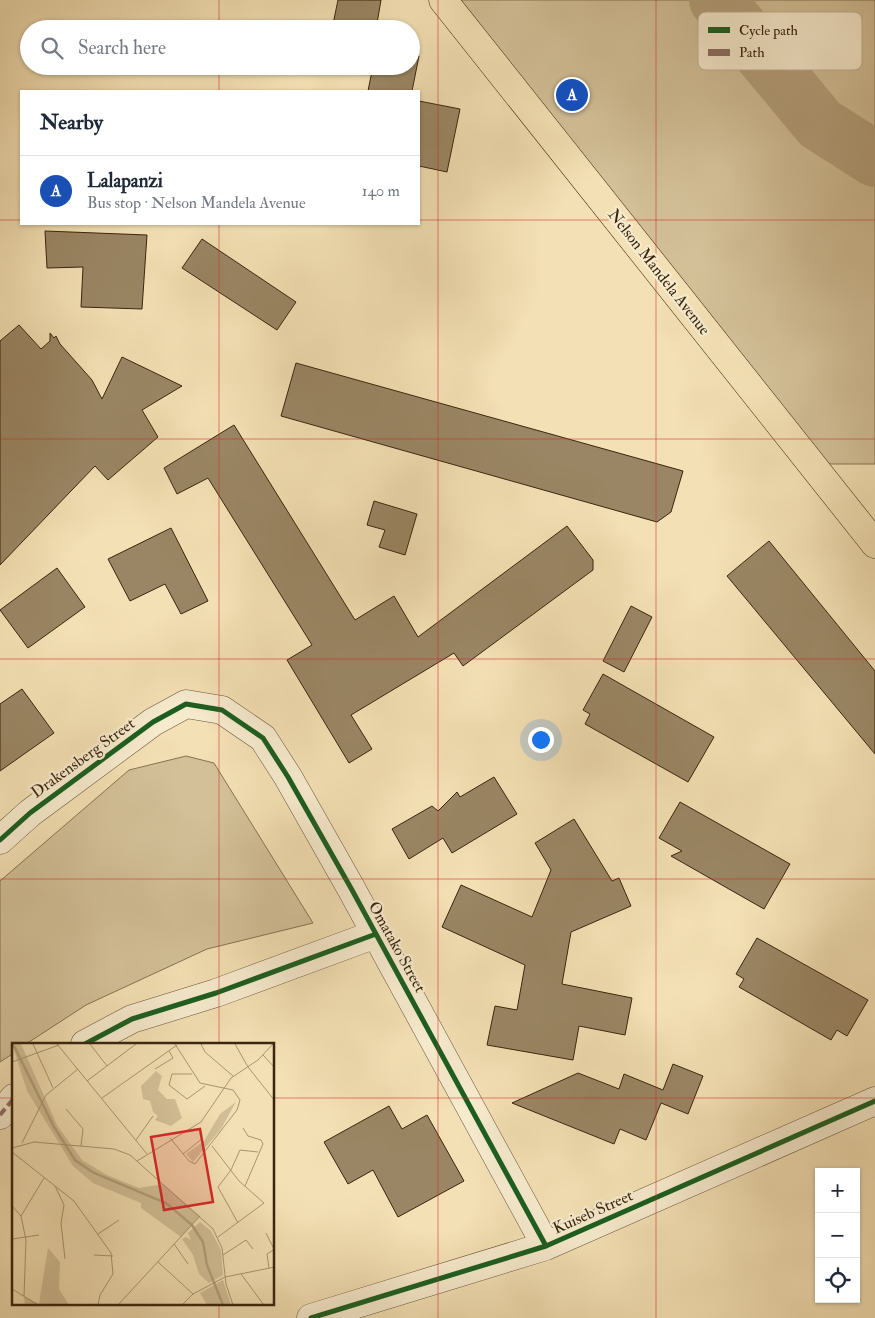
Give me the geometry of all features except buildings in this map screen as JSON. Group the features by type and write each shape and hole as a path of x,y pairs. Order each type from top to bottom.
{"main road":[{"name":"Nelson Mandela Avenue","path":"443,0 875,544"}],"street":[{"name":"Drakensberg Street","path":"0,840 30,813 153,722 186,704"},
{"name":"Omatako Street","path":"186,704 222,710 262,738 288,777 546,1246"},
{"path":"87,1043 132,1019 216,992 376,934"},
{"path":"0,1115 12,1100"},
{"name":"Kuiseb Street","path":"311,1318 546,1246 875,1101"}],"shaded area":[{"path":"443,0 875,0 875,464 816,464"},
{"path":"186,756 214,763 313,923 207,949 86,1005 28,1043 12,1043 12,1054 0,1062 0,881 129,770"}],"waterway":[{"path":"717,0 727,12"},
{"path":"775,70 820,124 875,159"}],"marked path":[{"path":"0,1115 12,1100"}],"cycle path":[{"path":"0,840 30,813 153,722 186,704 222,710 263,738 288,777 352,890 546,1246"},
{"path":"87,1043 132,1019 216,993 376,934"},
{"path":"311,1318 546,1246 875,1101"}],"place":[{"name":"Lalapanzi","path":"572,95"}]}
